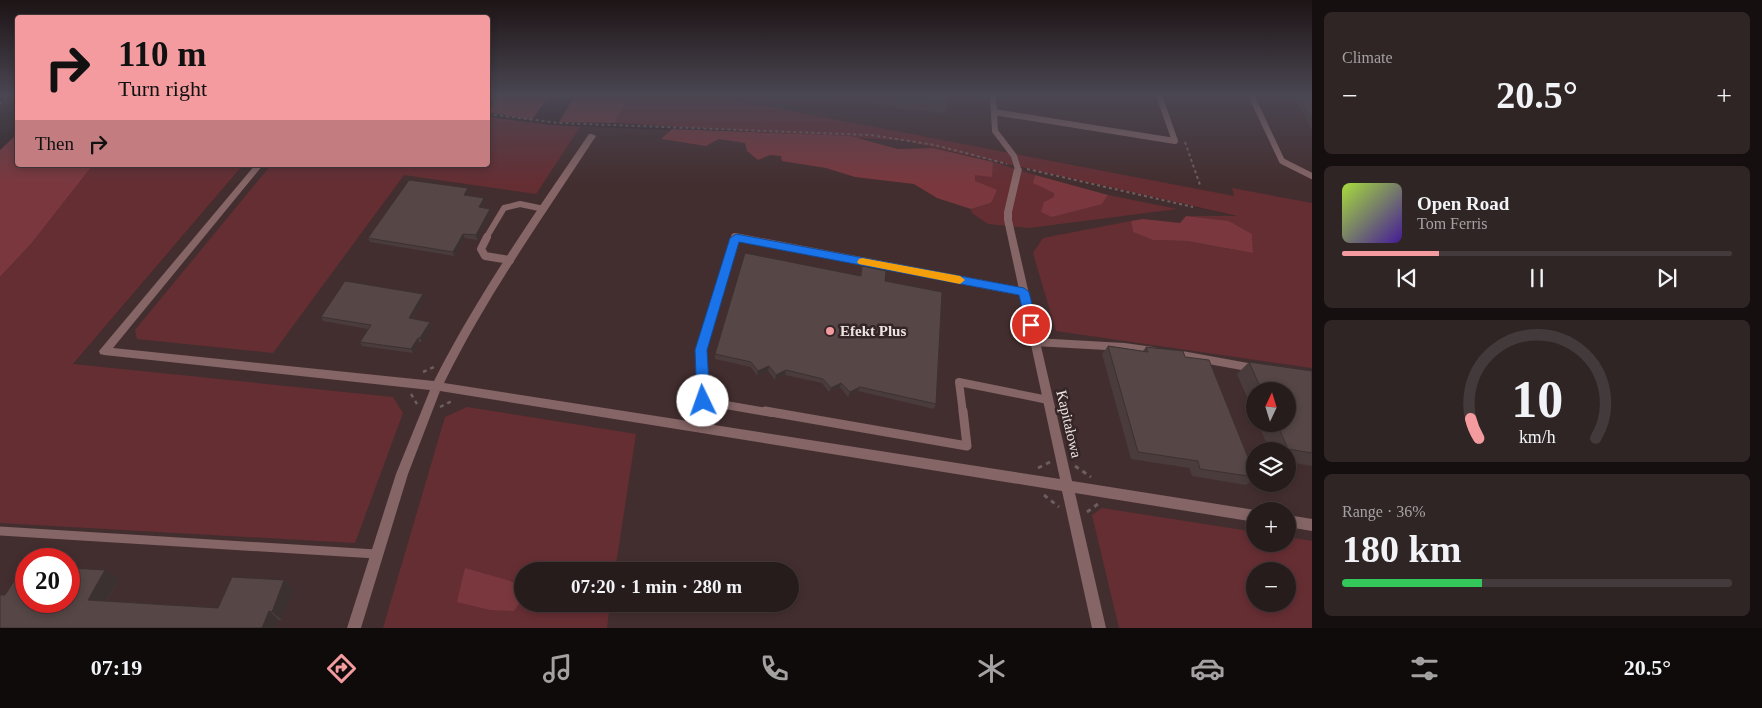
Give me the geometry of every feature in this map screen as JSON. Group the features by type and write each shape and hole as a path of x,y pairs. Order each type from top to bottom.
{"street":[{"path":"354,628 404,469 437,386 476,313 592,136"},
{"path":"257,167 104,351 437,386 1246,515"},
{"name":"Kapitałowa","path":"1018,168 1008,212 1009,227 1099,628"},
{"path":"1296,522 1312,525"}],"lane":[{"path":"995,124 995,131 1014,156 1018,168"},
{"path":"1071,124 1175,141 1169,124"},
{"path":"1265,124 1282,161 1312,176"},
{"path":"510,260 485,256 481,249 501,211 514,204 544,209"},
{"path":"1024,292 736,238 701,350 703,401 967,446 958,382 1048,400"},
{"path":"1035,342 1124,347 1164,352 1264,370"},
{"path":"0,531 376,554"}],"path":[{"path":"589,124 871,136 936,145 1018,168 1193,207"}],"shaded area":[{"path":"490,124 546,124 905,141 1240,217 1002,152 859,124 1312,124 1312,628 0,628 0,460 73,364 241,167 490,167"},
{"path":"490,124 546,124 580,127 536,194 404,175 273,353 137,339 135,330 269,167 490,167"},
{"path":"636,124 861,124 1234,196 1232,188 1312,203 1312,368 1056,331 1033,253 1043,238 1131,221 1133,232 1153,240 1187,241 1253,253 1252,234 1229,221 1186,216 1237,216 905,141"},
{"path":"672,129 850,136 898,149 933,148 993,162 992,177 975,175 975,181 997,190 991,203 971,209 937,198 914,184 855,177 826,168 782,161 781,156 770,155 758,160 747,151 745,143 719,139 706,146 661,139"},
{"path":"15,136 15,167 91,167 31,244 0,277 0,150"},
{"path":"993,162 1035,175 1034,183 1054,192 1054,197 1102,204 1108,195 1177,209 1029,228 988,224 972,213 971,209 992,203 975,181 974,175 993,165"},
{"path":"91,167 241,167 73,364 393,397 403,413 355,543 0,523 0,277 31,244"},
{"path":"1035,175 1108,195 1102,204 1052,217 1041,212 1044,202 1054,197 1054,193 1033,183"},
{"path":"1186,216 1229,221 1252,234 1253,253 1187,241 1153,240 1133,232 1131,221 1143,219 1180,223"},
{"path":"467,407 636,434 616,562 514,562 514,612 609,612 607,628 383,628 445,417"},
{"path":"1102,508 1246,531 1246,552 1296,552 1296,538 1312,541 1312,628 1119,628 1092,515"},
{"path":"465,568 514,583 514,611 490,610 457,602"}],"building":[{"path":"409,180 468,188 464,195 484,198 479,207 490,209 476,235 463,234 453,252 368,238"},
{"name":"Efekt Plus","path":"745,253 861,276 862,266 886,271 885,281 942,292 936,404 860,387 850,392 841,383 831,388 823,379 786,370 776,375 769,366 758,371 751,362 715,354"},
{"path":"345,281 423,294 409,318 430,322 411,349 360,342 371,325 321,317"},
{"path":"1108,346 1148,352 1146,347 1183,351 1185,357 1209,360 1246,452 1246,476 1200,469 1198,461 1138,452"},
{"path":"1249,362 1312,371 1312,453 1296,450 1296,442 1285,442 1281,432 1296,432 1296,382 1258,382"},
{"path":"80,569 105,570 88,600 218,608 232,577 284,580 272,612 269,611 262,628 0,628 0,595 5,595 15,580 15,613 80,613"}],"slow traffic":[{"path":"862,262 960,280"}],"place":[{"name":"Efekt Plus","path":"830,331"}],"route":[{"path":"703,401 701,350 736,238 1024,292 1031,325"}]}
